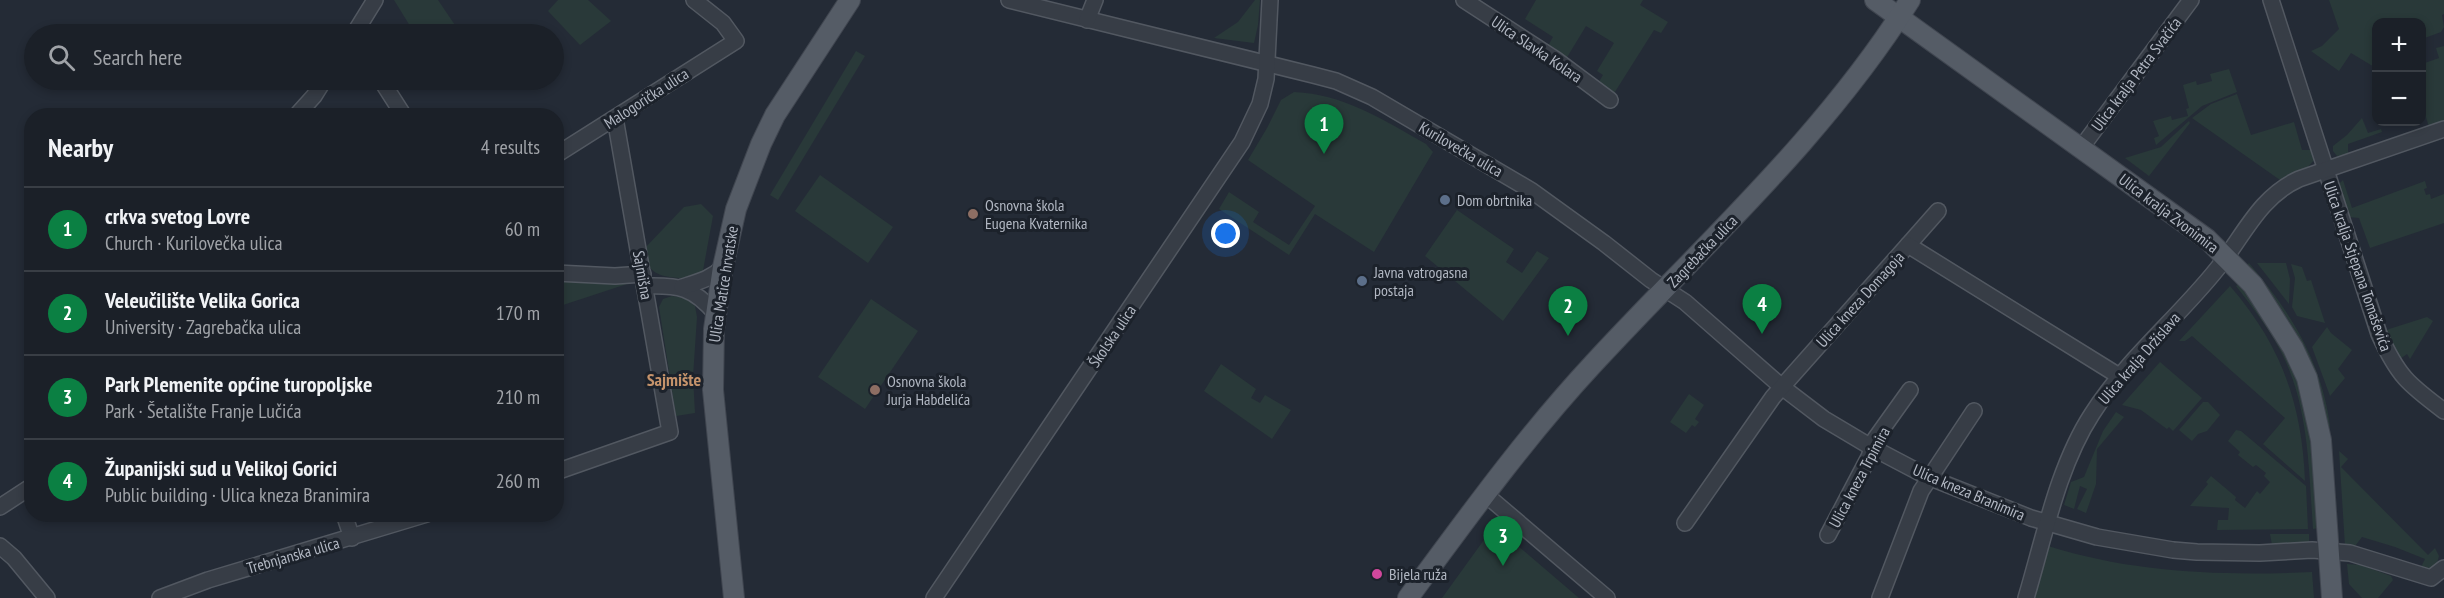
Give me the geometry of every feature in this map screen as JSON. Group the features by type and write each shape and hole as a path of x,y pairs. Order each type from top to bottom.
{"main road":[{"name":"Ulica Matice hrvatske","path":"734,598 714,397 713,353 723,267 736,209 761,144 776,115 850,0"},
{"path":"1875,0 1899,17"},
{"name":"Zagrebačka ulica","path":"1407,598 1538,427 1585,373 1768,181 1847,89 1910,0"},
{"name":"Ulica kralja Zvonimira","path":"1899,17 2207,239 2253,285 2294,348 2307,378 2321,440 2332,598"}],"street":[{"path":"360,24 375,0"},
{"name":"Malogorička ulica","path":"564,150 736,41 723,23 694,0"},
{"name":"Kurilovečka ulica","path":"1009,0 1336,81 1372,98 1532,191 1665,290"},
{"path":"1087,20 1095,0"},
{"path":"1268,65 1270,0"},
{"name":"Ulica Slavka Kolara","path":"1464,0 1555,59 1610,100"},
{"name":"Ulica kralja Petra Svačića","path":"2081,148 2191,0"},
{"name":"Ulica kralja Stjepana Tomaševića","path":"2271,0 2379,334 2387,352 2406,382 2444,411"},
{"name":"Školska ulica","path":"934,598 1225,170 1260,105 1268,65"},
{"path":"303,108 318,90"},
{"path":"387,90 399,108"},
{"name":"Sajmišna","path":"564,469 670,432 615,118"},
{"name":"Ulica kralja Stjepana Tomaševića","path":"2325,170 2444,129"},
{"name":"Ulica kralja Držislava","path":"2026,598 2047,524 2077,440 2091,415 2120,376 2218,268 2259,210 2276,192 2299,179 2325,170"},
{"path":"1908,245 1938,211"},
{"name":"Ulica kneza Domagoja","path":"1685,523 1782,387 1908,245 2120,376"},
{"path":"682,287 704,280 723,267"},
{"path":"564,273 615,276 682,287 694,293 716,314"},
{"name":"Ulica kneza Branimira","path":"1665,290 1692,307 1782,387 1824,418 1871,447 1928,477 2047,524 2097,537 2173,550 2249,553 2329,550 2374,559 2427,578 2436,576 2444,568"},
{"name":"Ulica kneza Trpimira","path":"1828,535 1869,457 1871,447 1910,390"},
{"path":"1880,598 1928,477 1974,411"},
{"path":"0,507 24,491"},
{"path":"1485,494 1607,598"},
{"path":"347,522 352,538"},
{"name":"Trebnjanska ulica","path":"160,598 208,580 403,522"},
{"path":"0,546 22,567 47,598"}],"shaded area":[{"path":"394,0 438,0 454,24 409,24"},
{"path":"558,0 588,0 611,21 580,45 564,28 564,24 560,24 548,11"},
{"path":"1255,0 1260,0 1254,43 1214,38 1238,22"},
{"path":"1536,0 1643,0 1640,5 1668,22 1661,33 1654,30 1613,95 1597,85 1603,75 1597,71 1614,43 1586,26 1566,59 1548,46 1553,37 1525,19"},
{"path":"2329,0 2444,0 2444,14 2442,15 2444,27 2441,32 2426,38 2426,18 2372,18 2372,66 2351,53 2339,71 2311,51 2322,46 2339,29"},
{"path":"2444,46 2444,122 2429,127 2426,118 2426,63 2439,58 2436,48"},
{"path":"856,51 865,56 778,200 770,195"},
{"path":"2229,69 2237,92 2202,106 2156,145 2154,138 2159,136 2153,121 2171,116 2172,120 2188,116 2186,109 2189,108 2183,85 2196,81 2197,85 2212,81 2210,74"},
{"path":"1294,92 1329,98 1363,110 1426,144 1433,152 1374,252 1315,214 1289,255 1219,209 1229,192 1259,212 1253,222 1289,245 1315,206 1248,160 1281,100"},
{"path":"2237,94 2251,135 2294,122 2302,150 2311,150 2316,158 2306,169 2280,180 2192,118 2211,104"},
{"path":"2362,118 2368,133 2381,129 2382,132 2348,144 2348,155 2337,156 2333,151 2333,146 2347,135"},
{"path":"2189,121 2190,123 2149,176 2125,158 2161,147"},
{"path":"820,175 893,227 868,263 795,211"},
{"path":"2343,180 2352,208 2425,181 2426,195 2430,194 2431,199 2444,194 2444,223 2370,248 2359,218 2349,217 2338,185"},
{"path":"701,204 713,216 702,276 680,278 664,276 651,269 647,263 645,248 684,207"},
{"path":"1457,210 1514,249 1506,262 1522,273 1537,251 1549,258 1503,321 1425,256"},
{"path":"2249,263 2291,319 2312,359 2326,403 2330,426 2327,430 2293,330 2270,295 2246,266"},
{"path":"2257,263 2286,263 2290,279 2289,304"},
{"path":"2291,264 2302,267 2307,281 2311,280 2325,323 2297,316 2292,307 2295,278"},
{"path":"564,281 627,284 564,305"},
{"path":"2241,282 2294,366 2310,423 2319,528 2313,529 2309,465 2299,400 2293,380 2275,341 2236,286"},
{"path":"2230,286 2263,330 2286,376 2299,426 2305,481 2263,444 2285,418 2192,336 2185,341 2179,341"},
{"path":"672,296 685,298 695,306 697,317 693,377 695,413 676,416 659,307 663,299"},
{"path":"871,299 918,331 865,409 818,377"},
{"path":"2427,317 2433,321 2410,359 2407,354 2400,359 2386,330"},
{"path":"2327,327 2352,350 2338,369 2345,378 2330,396 2312,347"},
{"path":"2160,362 2202,398 2173,431 2141,410 2122,405"},
{"path":"1221,364 1256,389 1251,398 1260,403 1265,395 1291,410 1272,439 1204,391"},
{"path":"1689,394 1704,405 1695,419 1699,422 1695,427 1692,425 1686,433 1670,422"},
{"path":"2203,402 2208,402 2220,415 2207,431 2198,434 2192,441 2179,430"},
{"path":"2116,412 2124,417 2097,449 2096,484 2086,513 2077,509 2087,489 2080,486 2074,509 2064,505 2071,482 2084,477 2103,431"},
{"path":"2236,430 2241,431 2306,486 2308,529 2217,530 2218,520 2228,520 2229,508 2190,506 2208,484 2206,482 2211,476 2236,497 2235,500 2245,508 2257,491 2260,494 2270,482 2264,476 2266,473 2256,465 2253,467 2238,455 2240,452 2228,441"},
{"path":"2339,451 2348,459 2341,467 2428,555 2435,548 2439,556 2436,567 2429,571 2420,569 2425,559 2362,537 2355,546 2345,546"},
{"path":"1499,519 1509,528 1504,534 1579,598 1442,598"},
{"path":"2270,534 2309,534 2309,543 2272,545"},
{"path":"2048,546 2113,562 2178,571 2312,572 2314,598 2031,598"},
{"path":"2347,564 2361,565 2391,576 2393,580 2378,598 2362,598 2349,584"}],"place":[{"name":"crkva svetog Lovre","path":"1324,154"},
{"name":"Dom obrtnika","path":"1445,200"},
{"name":"Osnovna škola Eugena Kvaternika","path":"973,214"},
{"name":"Javna vatrogasna postaja","path":"1362,281"},
{"name":"Županijski sud u Velikoj Gorici","path":"1762,334"},
{"name":"Veleučilište Velika Gorica","path":"1568,336"},
{"name":"Osnovna škola Jurja Habdelića","path":"875,390"},
{"name":"Park Plemenite općine turopoljske","path":"1503,566"},
{"name":"Bijela ruža","path":"1377,574"}],"district":[{"name":"Sajmište","path":"674,380"}]}
